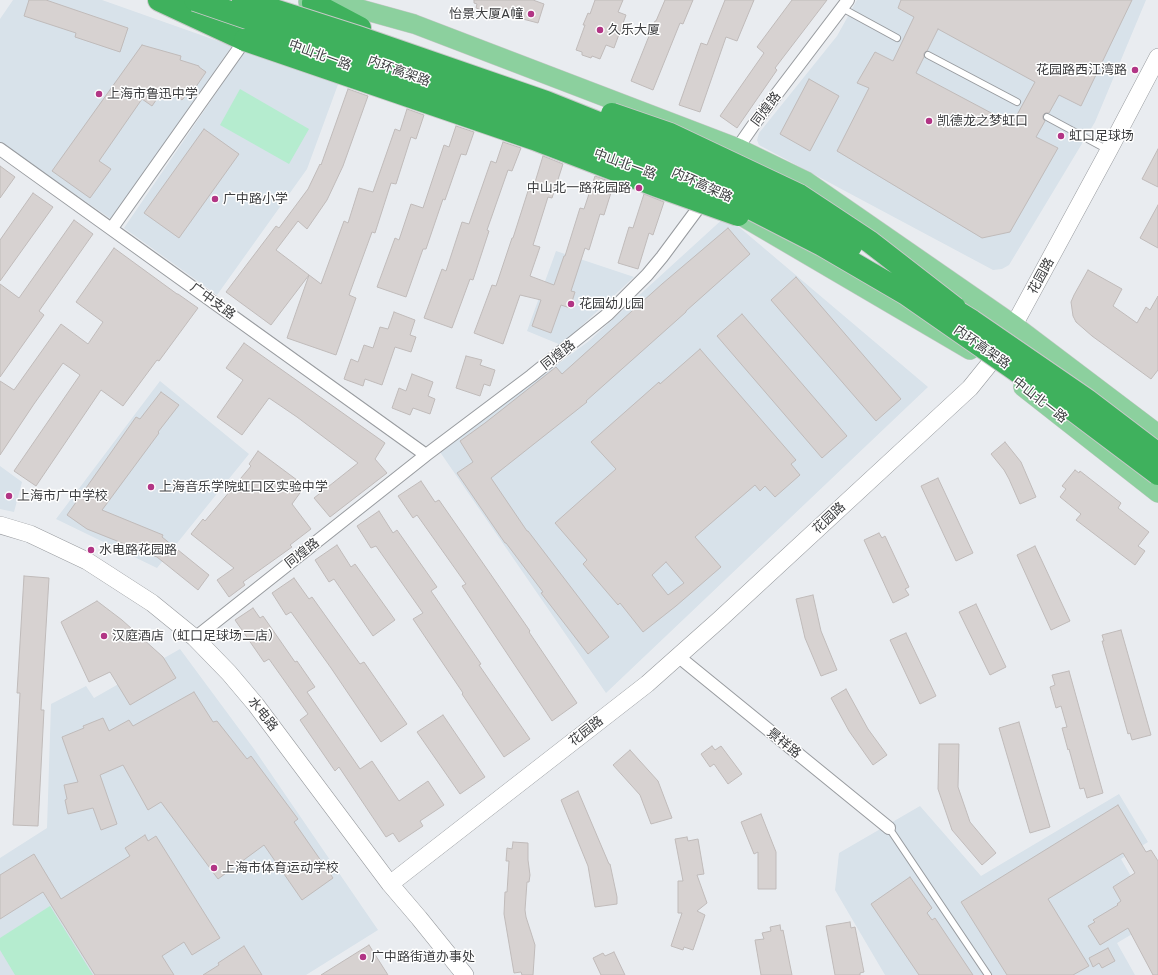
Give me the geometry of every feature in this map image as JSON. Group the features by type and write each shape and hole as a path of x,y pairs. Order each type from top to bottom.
{"highway":[{"path":"159,0 245,40 534,139 657,186 822,245"},
{"name":"内环高架路","path":"195,0 390,67 594,141 701,183 822,245 906,294 1073,410 1158,474"},
{"name":"内环高架路","path":"243,0 546,102 706,166 817,224 972,321 1087,400 1158,454"},
{"path":"308,2 360,28 678,137 799,195 870,242 972,321"}],"main road":[{"name":"中山北一路","path":"168,0 645,170 707,196 991,362 1158,493"},
{"path":"308,2 336,2 414,24 738,148 806,181 1014,325 1158,434"},
{"name":"花园路","path":"390,884 647,684 679,657 970,388 991,362 1014,325 1158,57"},
{"name":"水电路","path":"0,525 30,534 87,561 152,603 195,638 229,673 256,705 390,884 465,975"}],"street":[{"name":"同煌路","path":"195,638 426,455 537,371 608,314 647,275 662,257 707,196 757,120 845,4"},
{"path":"112,228 245,40"},
{"name":"广中支路","path":"0,149 426,455"},
{"name":"景祥路","path":"679,657 889,828"}],"lane":[{"path":"845,4 897,38"},
{"path":"928,55 1017,102"},
{"path":"1046,117 1109,150"},
{"path":"889,828 988,975"}],"shaded area":[{"name":"上海市鲁迅中学","path":"13,0 102,0 232,46 111,219 0,142 0,19"},
{"path":"857,0 1146,0 1095,122 1009,265 1002,269 993,270 759,145 757,140 759,133 837,36"},
{"name":"广中路小学","path":"247,48 340,79 307,169 217,295 124,228"},
{"path":"726,216 928,387 606,693 440,452 589,341"},
{"name":"花园幼儿园","path":"556,251 634,277 561,345 527,331"},
{"name":"上海音乐学院虹口区实验中学","path":"160,381 249,454 157,568 56,519"},
{"name":"上海市广中学校","path":"0,466 22,482 14,512 0,509"},
{"name":"上海市体育运动学校","path":"180,649 254,749 378,930 306,975 0,975 0,858 47,828 51,704 86,686 94,698"},
{"path":"1119,794 1148,842 1121,859 1156,920 1117,943 1135,975 885,975 835,890 839,853 920,806 981,876"}],"green space":[{"path":"240,89 309,129 289,164 220,125"},
{"path":"50,906 93,975 15,975 0,950 0,938"}],"building":[{"path":"29,0 46,0 128,28 120,52 75,37 76,33 24,16"},
{"path":"474,0 533,0 544,4 538,23 519,18 520,16 490,7 488,12 476,8 477,4 474,3"},
{"name":"久乐大厦","path":"595,0 623,0 618,12 626,15 614,48 606,45 600,59 582,55 582,52 576,50 585,25 583,25 588,13 590,14"},
{"path":"665,0 693,0 683,24 680,23 653,90 631,81"},
{"path":"725,0 754,0 737,41 726,37 700,112 679,105 701,43 707,45"},
{"path":"792,0 827,0 775,68 777,70 737,128 720,116 764,53 757,47"},
{"name":"凯德龙之梦虹口","path":"901,0 1132,0 1081,106 1059,95 1049,113 1045,113 1043,115 1043,119 1045,121 1036,137 1058,148 1010,232 982,238 837,151 869,88 857,83 875,52 893,61 914,17 898,8","holes":["938,29 1035,82 1012,124 916,73 924,57 924,53 927,51"]},
{"path":"142,45 181,56 180,60 199,66 206,72 189,97 186,95 182,100 165,87 152,106 142,99 99,161 111,169 90,198 52,171"},
{"path":"809,79 839,96 810,151 780,134"},
{"path":"348,89 368,96 343,166 327,200 307,229 298,221 276,250 309,275 271,325 226,292 276,226 279,228 308,189 320,164 321,165"},
{"path":"407,109 424,115 416,139 411,137 396,184 391,183 375,233 372,232 349,295 356,298 336,355 287,338 309,275 321,284 344,221 348,223 359,188 373,192 395,129 400,131"},
{"path":"456,126 474,132 466,155 461,154 445,200 443,199 426,249 423,249 406,297 377,287 395,238 399,240 411,204 423,208 444,145 449,147"},
{"path":"204,129 239,154 179,238 144,213"},
{"path":"503,142 521,148 512,171 508,170 487,230 489,231 473,280 470,279 452,328 424,318 442,269 446,271 462,222 469,224 491,161 496,163"},
{"path":"1158,149 1158,187 1142,179"},
{"path":"543,156 563,164 552,198 548,197 533,245 540,247 530,276 554,285 580,208 584,209 595,176 614,183 604,215 600,214 589,250 585,248 571,291 575,292 570,308 561,305 551,333 532,326 541,300 520,295 503,344 474,333 492,285 496,286 528,191 532,192"},
{"path":"0,166 15,177 0,198"},
{"path":"33,193 53,207 0,281 0,240"},
{"path":"644,194 664,202 653,235 649,233 638,269 618,263 629,227 633,228"},
{"path":"1158,205 1158,248 1140,238"},
{"path":"74,220 93,234 39,311 44,315 0,377 0,284 19,298"},
{"path":"728,228 750,254 586,401 587,402 491,478 527,531 609,637 588,654 541,593 543,592 505,543 457,473 473,462 460,441 556,367 562,374 662,284"},
{"path":"114,248 198,308 159,361 157,360 123,406 101,390 36,486 14,471 80,375 63,363 0,455 0,381 14,390 61,324 88,344 103,322 76,302"},
{"path":"1088,270 1122,289 1113,306 1137,323 1146,307 1150,310 1158,296 1158,370 1151,379 1092,336 1076,322 1073,316 1071,302"},
{"path":"796,277 901,399 876,421 771,300"},
{"path":"394,312 415,320 410,335 416,337 411,352 395,347 382,385 365,379 363,386 344,379 351,359 358,362 364,345 373,348 380,327 388,329"},
{"path":"742,314 847,436 822,458 717,336"},
{"path":"244,343 385,443 375,459 387,473 330,517 314,498 358,463 269,398 242,435 217,417 243,380 226,368"},
{"path":"700,349 796,460 791,464 800,475 775,497 765,486 760,491 755,485 695,537 721,567 643,632 620,603 618,605 583,564 587,560 555,523 616,469 591,442 659,382 660,384","holes":["666,562 684,583 668,595 652,575"]},
{"path":"466,356 482,360 480,365 495,370 490,386 484,384 480,396 456,388"},
{"path":"412,374 433,382 428,396 435,399 430,414 413,408 410,415 392,408 399,388 406,391"},
{"path":"161,392 179,405 102,510 163,535 162,537 209,575 198,590 157,557 87,529 67,515 136,417 140,419"},
{"path":"1005,442 1021,462 1036,497 1020,504 1004,470 991,454"},
{"path":"258,451 305,486 292,504 311,529 290,545 292,547 243,582 245,585 229,597 217,580 234,568 191,534 203,519 205,521 251,466 249,464"},
{"path":"1075,470 1079,473 1080,471 1121,503 1118,508 1149,532 1138,546 1145,551 1135,565 1076,520 1081,514 1060,497 1066,489 1062,486"},
{"path":"938,478 973,553 956,561 921,486"},
{"path":"421,481 435,502 439,500 530,631 529,632 577,703 552,721 462,586 466,584 417,515 413,518 398,496"},
{"path":"379,511 393,533 397,530 437,587 431,591 481,664 479,665 530,739 504,757 413,619 423,613 376,546 371,548 357,526"},
{"path":"879,533 882,538 885,536 909,587 905,589 909,595 893,603 864,540"},
{"path":"337,545 351,567 355,564 395,620 373,636 334,579 329,582 315,560"},
{"path":"1035,546 1070,621 1051,630 1017,555"},
{"path":"24,576 49,578 41,710 44,710 38,826 13,825 20,693 17,693"},
{"path":"294,578 309,599 312,597 360,664 364,662 407,724 381,742 291,612 286,615 272,593"},
{"path":"813,595 821,631 837,670 821,676 805,638 796,599"},
{"name":"汉庭酒店（虹口足球场二店）","path":"97,601 122,620 163,657 176,678 130,705 110,672 89,682 61,622"},
{"path":"976,604 1006,667 990,675 959,612"},
{"path":"253,608 260,618 263,616 295,662 297,661 315,687 307,692 360,769 372,761 399,801 428,781 444,805 420,821 423,826 399,842 393,833 386,837 339,767 335,771 300,720 308,714 269,659 264,662 235,620"},
{"path":"1121,630 1151,735 1132,740 1130,733 1128,734 1102,641 1104,641 1102,635"},
{"path":"906,633 936,696 920,704 890,640"},
{"path":"1069,671 1103,793 1087,798 1084,788 1080,789 1069,749 1068,750 1062,728 1067,727 1061,706 1056,708 1050,687 1055,685 1052,675"},
{"path":"846,689 868,729 887,755 873,765 849,731 831,698"},
{"path":"194,692 213,722 217,721 247,759 251,756 298,819 294,822 333,878 302,900 264,845 218,879 161,802 148,810 123,765 100,775 117,824 101,830 93,808 68,814 64,785 78,782 62,737 103,718 109,731 129,720 133,726"},
{"path":"443,715 485,777 460,794 417,732"},
{"path":"1019,722 1050,827 1030,833 999,728"},
{"path":"939,744 959,744 958,787 970,822 996,853 982,865 952,830 938,789"},
{"path":"712,746 715,750 721,746 742,774 728,784 714,764 710,767 701,754"},
{"path":"630,750 658,781 672,818 651,824 640,795 613,765"},
{"path":"578,791 610,864 617,897 617,904 595,907 588,866 561,800"},
{"path":"1118,805 1146,852 1151,850 1158,861 1158,975 1153,975 1128,928 1100,945 1088,926 1095,922 1093,920 1118,905 1117,904 1121,901 1113,887 1135,873 1123,853 1048,899 1089,966 1073,975 1007,975 961,902"},
{"path":"761,814 776,852 776,889 758,889 758,852 754,854 741,822"},
{"path":"145,835 148,841 156,836 220,938 192,955 184,942 162,956 174,975 95,975 43,892 0,919 0,875 34,854 61,899 130,856 125,848"},
{"path":"687,837 688,841 698,839 704,874 697,875 707,903 697,911 705,915 693,950 684,947 683,950 671,946 682,913 678,913 678,881 683,881 675,839"},
{"path":"513,842 528,843 530,875 529,882 527,882 525,910 535,945 533,975 522,975 521,972 514,973 504,914 509,861 506,861 507,848 512,849"},
{"path":"910,877 932,908 927,913 932,920 935,918 973,975 919,975 871,904"},
{"path":"850,922 851,928 855,927 864,972 860,973 860,975 835,975 826,926"},
{"path":"780,925 781,931 783,930 792,975 761,975 755,940 764,939 762,933 771,931 770,927"},
{"name":"广中路街道办事处","path":"369,945 388,975 321,975"},
{"path":"244,946 262,975 203,975 219,965 218,963"},
{"path":"1108,948 1115,961 1102,968 1099,963 1093,967 1089,958"},
{"path":"614,952 625,975 601,975 593,958 603,953 605,956"}],"place":[{"name":"怡景大厦A幢","path":"531,14"},
{"name":"久乐大厦","path":"600,30"},
{"name":"花园路西江湾路","path":"1135,70"},
{"name":"上海市鲁迅中学","path":"99,94"},
{"name":"凯德龙之梦虹口","path":"929,121"},
{"name":"虹口足球场","path":"1061,136"},
{"name":"中山北一路花园路","path":"639,188"},
{"name":"广中路小学","path":"215,199"},
{"name":"花园幼儿园","path":"571,304"},
{"name":"上海音乐学院虹口区实验中学","path":"151,487"},
{"name":"上海市广中学校","path":"9,496"},
{"name":"水电路花园路","path":"91,550"},
{"name":"汉庭酒店（虹口足球场二店）","path":"104,636"},
{"name":"上海市体育运动学校","path":"214,868"},
{"name":"广中路街道办事处","path":"363,957"}]}
